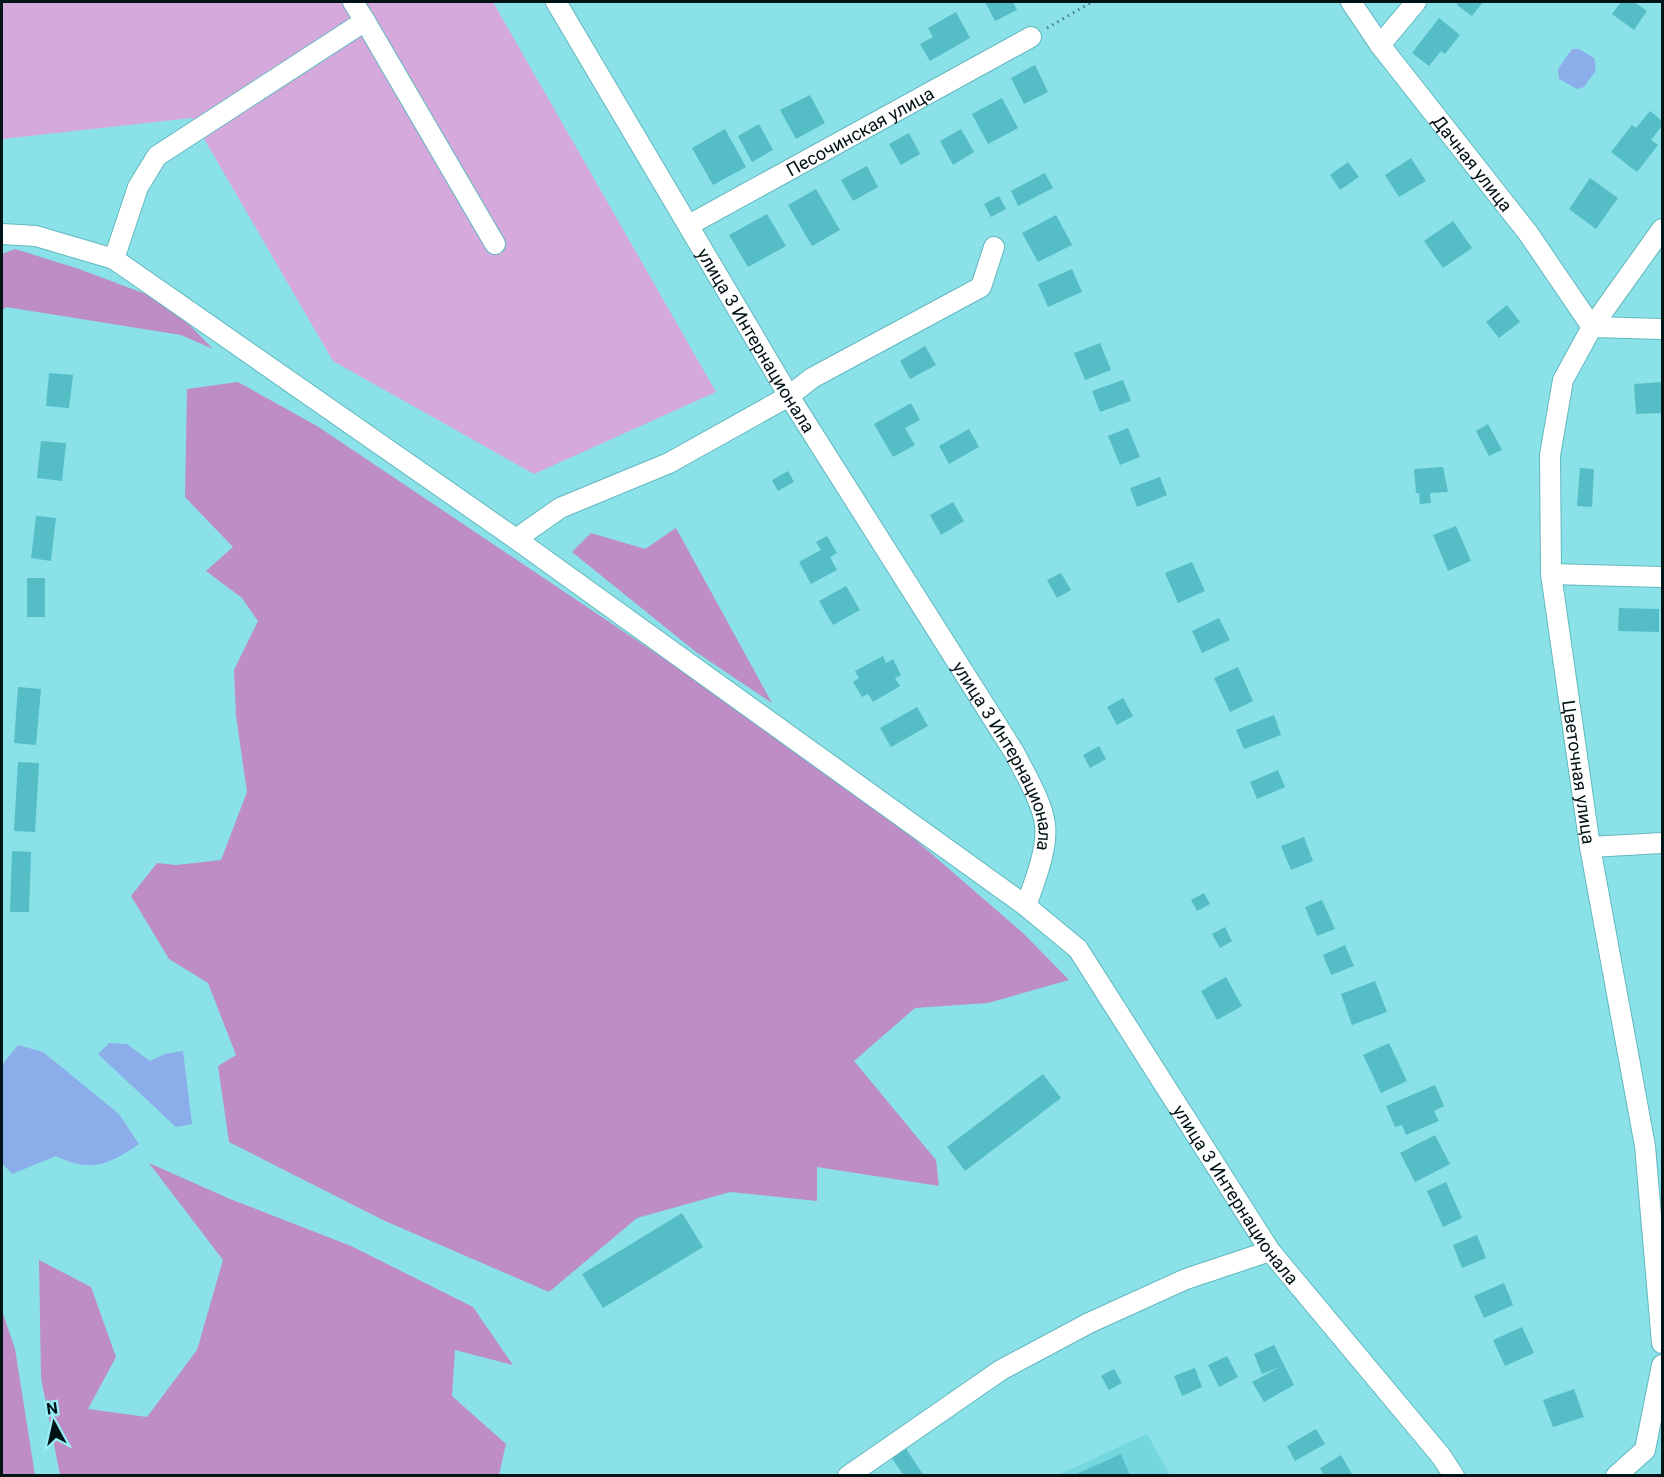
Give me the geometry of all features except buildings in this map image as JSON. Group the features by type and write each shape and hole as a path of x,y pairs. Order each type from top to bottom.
{"street":[{"path":"353,2 495,244"},
{"name":"улица 3 Интернационала","path":"556,2 789,396 1014,752 1034,792 1046,825 1039,866 1026,906 1078,949 1270,1251 1441,1456 1454,1476"},
{"name":"Дачная улица","path":"1351,2 1380,45 1528,233 1592,327"},
{"path":"1380,45 1416,2"},
{"path":"114,259 138,187 157,156 365,21"},
{"name":"Песочинская улица","path":"688,225 1031,37"},
{"name":"Цветочная улица","path":"1662,229 1592,327 1563,380 1550,455 1551,574 1590,847 1654,1144 1662,1343"},
{"path":"2,234 36,236 114,259 516,539 1026,906"},
{"path":"516,539 560,508 669,463 789,396 812,378 981,287 994,247"},
{"path":"1592,327 1662,329"},
{"path":"1551,574 1662,576"},
{"path":"1590,847 1662,843"},
{"path":"848,1476 1000,1370 1030,1354 1089,1323 1186,1279 1270,1251"},
{"path":"1617,1476 1654,1451 1662,1365"}],"path":[{"path":"1031,37 1092,2"}],"shaded area":[{"path":"2,2 493,2 716,392 534,474 333,361 192,118 2,139"},
{"path":"1572,49 1579,49 1594,58 1596,70 1584,87 1577,89 1559,79 1558,69"},
{"path":"15,249 79,269 167,302 213,349 181,335 6,307 2,310 2,254"},
{"path":"238,382 317,426 851,784 1024,934 1069,980 988,1003 915,1008 854,1061 936,1160 939,1186 817,1167 817,1201 730,1192 637,1218 549,1292 385,1221 229,1142 218,1066 236,1055 208,983 169,959 131,896 157,863 176,865 221,860 247,792 236,716 234,670 258,621 242,598 206,571 233,547 185,497 187,389"},
{"path":"676,528 772,703 696,652 572,552 591,533 645,549"},
{"path":"109,1043 127,1044 150,1061 165,1054 183,1051 192,1124 176,1127 98,1054"},
{"path":"18,1045 43,1052 119,1114 139,1144 109,1162 79,1164 56,1156 12,1174 2,1163 2,1065"},
{"path":"149,1163 230,1199 351,1246 473,1307 513,1365 455,1350 452,1396 506,1444 499,1475 60,1475 41,1378 39,1260 91,1287 116,1357 88,1409 147,1417 197,1350 223,1260"},
{"path":"2,1311 15,1349 35,1475 2,1475"},
{"path":"1147,1434 1170,1475 1056,1476"}]}
